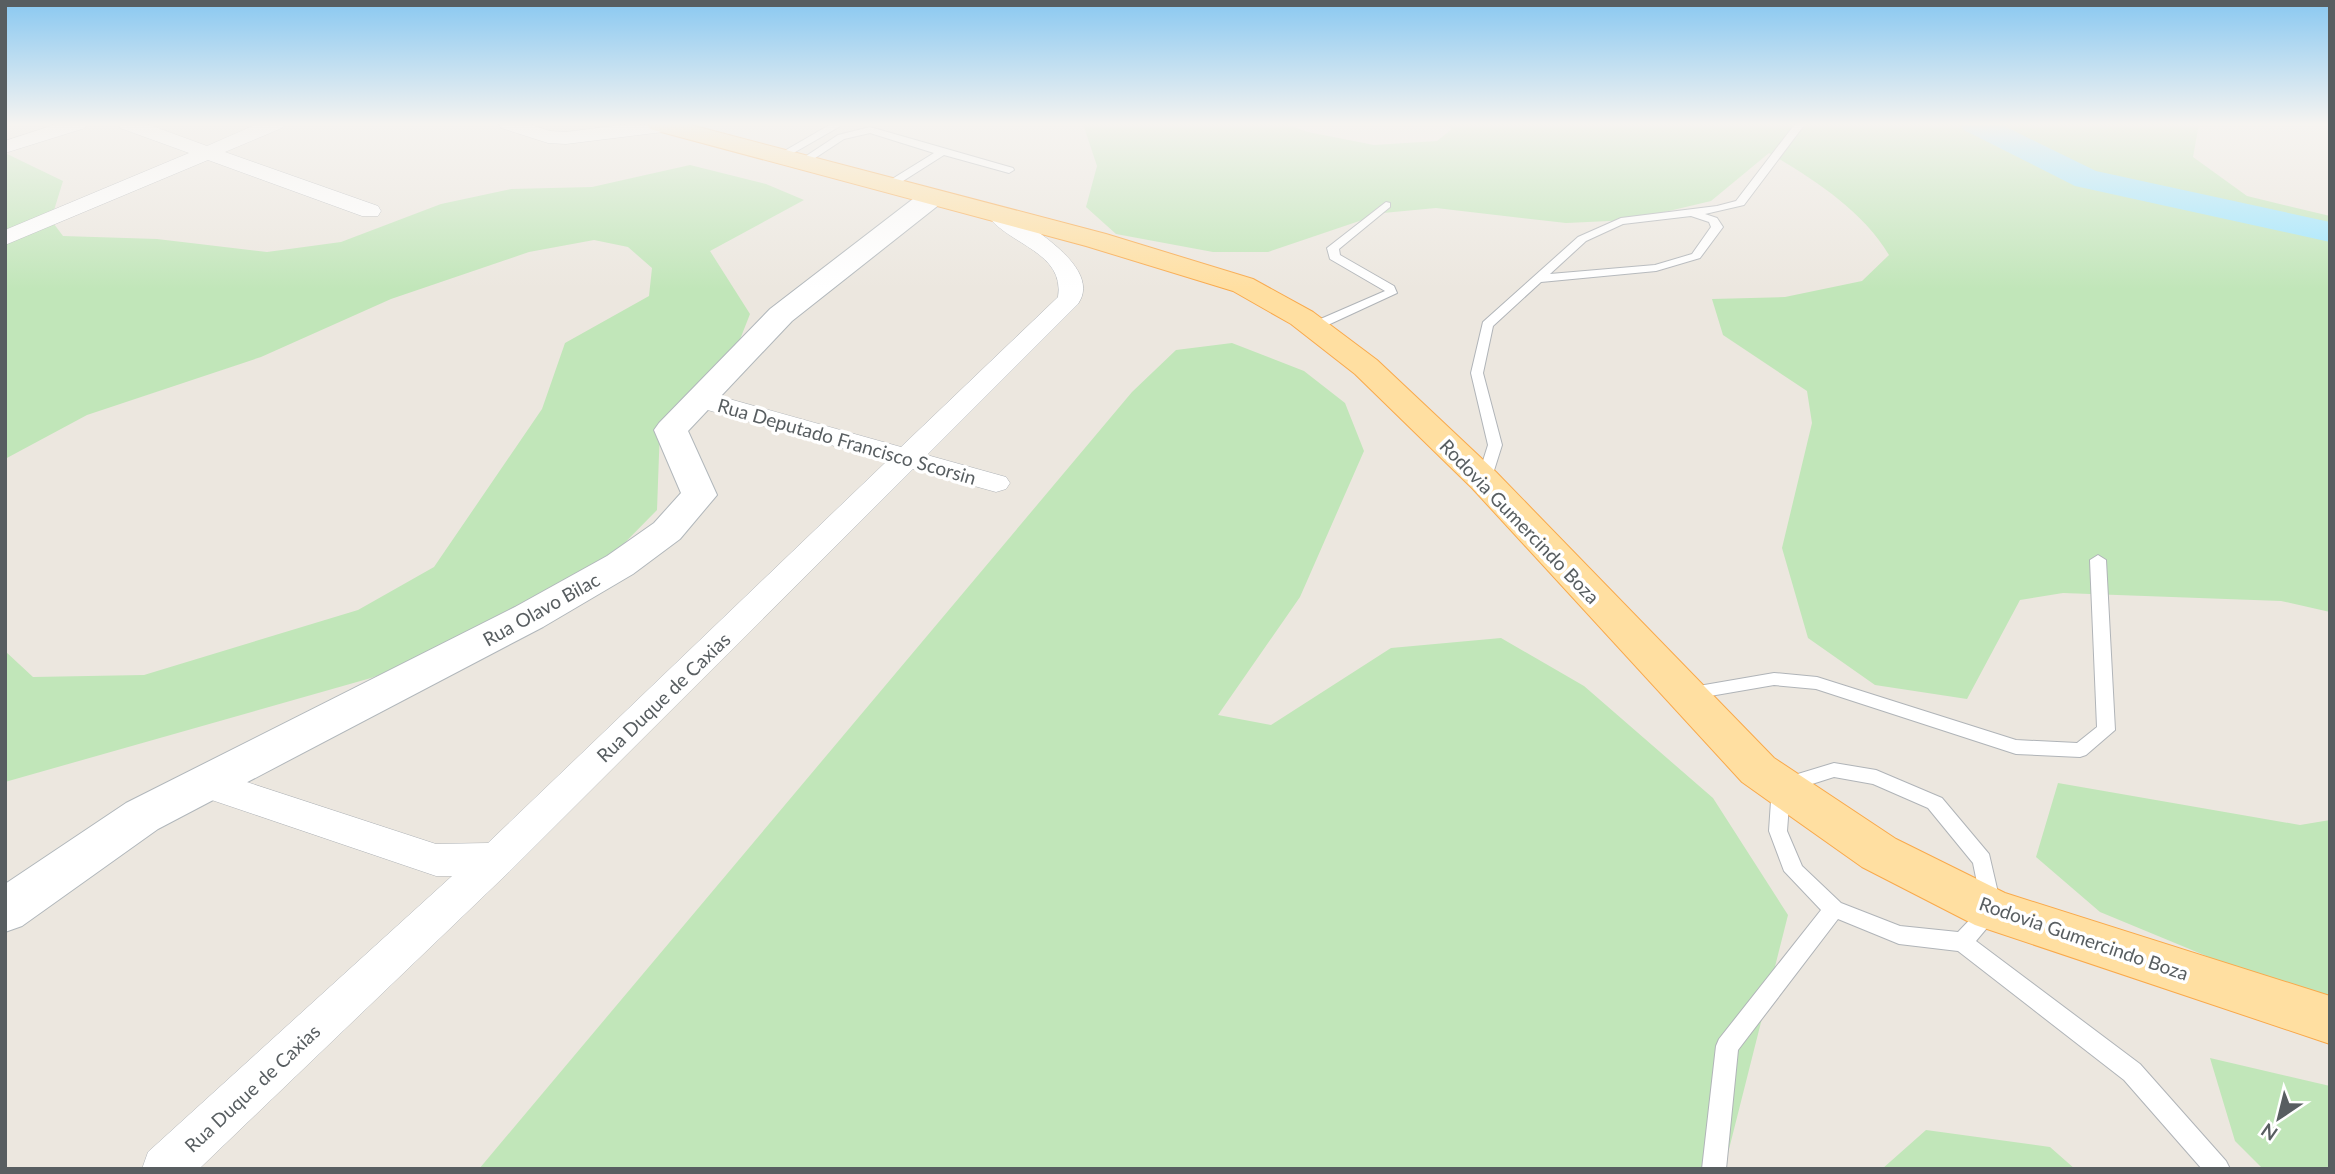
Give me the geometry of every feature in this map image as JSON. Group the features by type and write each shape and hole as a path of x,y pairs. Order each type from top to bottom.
{"main road":[{"name":"Rodovia Gumercindo Boza","path":"859,179 1096,240 1244,285 1313,327 1366,367 1484,480 1684,695 1758,770 1879,853 1977,926 2330,1020"}],"street":[{"path":"5,238 145,179"},
{"path":"282,179 370,211"},
{"name":"Rua Olavo Bilac","path":"5,911 142,816 530,617 620,565 667,531 698,495 671,430 782,316 931,198"},
{"name":"Rua Duque de Caxias","path":"165,1169 497,859 1070,299 1071,282 1065,268 1039,244 999,216"},
{"name":"Rua Deputado Francisco Scorsin","path":"699,399 996,483"},
{"path":"204,783 436,860 497,859"}],"lane":[{"path":"888,187 901,179"},
{"path":"1484,480 1495,445 1477,373 1487,326 1582,239 1621,221 1671,213 1693,213 1740,203 1758,179"},
{"path":"1313,327 1391,293 1390,289 1334,257 1332,252 1333,248 1387,205"},
{"path":"1539,279 1656,268 1696,256 1717,227 1713,220 1693,213"},
{"path":"1684,695 1774,678 1816,683 2016,747 2080,750 2106,730 2098,561"},
{"path":"1977,926 1982,860 1935,803 1876,778 1835,770 1781,786 1778,831 1794,871 1833,909 1899,935 1977,926 2132,1072 2218,1169"},
{"path":"1714,1169 1727,1046 1833,909"}],"green space":[{"path":"5,179 63,181 51,220 63,236 157,239 267,252 341,242 441,204 511,189 592,187 629,179 745,179 766,184 804,200 710,251 750,314 739,342 660,427 657,510 592,576 474,640 371,678 5,782 5,651 33,677 144,675 358,610 434,567 542,409 565,343 649,296 652,268 628,247 594,240 529,252 391,299 261,357 87,415 5,459"},
{"path":"1094,179 1738,179 1711,201 1631,220 1566,223 1436,208 1383,213 1268,252 1213,252 1116,234 1086,207"},
{"path":"1810,179 2223,179 2247,196 2330,216 2330,612 2281,601 2063,593 2020,600 1967,699 1875,685 1808,638 1782,548 1812,423 1807,391 1723,335 1712,299 1785,297 1862,281 1889,255 1851,210"},
{"path":"1232,343 1304,371 1345,403 1364,451 1300,597 1218,715 1271,725 1391,648 1501,638 1584,686 1713,798 1788,915 1724,1169 479,1169 1132,392 1176,350"},
{"path":"2058,783 2300,825 2330,820 2330,999 2233,967 2100,912 2036,857"},
{"path":"2210,1058 2330,1086 2330,1169 2263,1169 2235,1141"},
{"path":"1926,1130 2050,1147 2075,1169 1882,1169"}],"waterway":[{"path":"2086,179 2330,232"}]}
